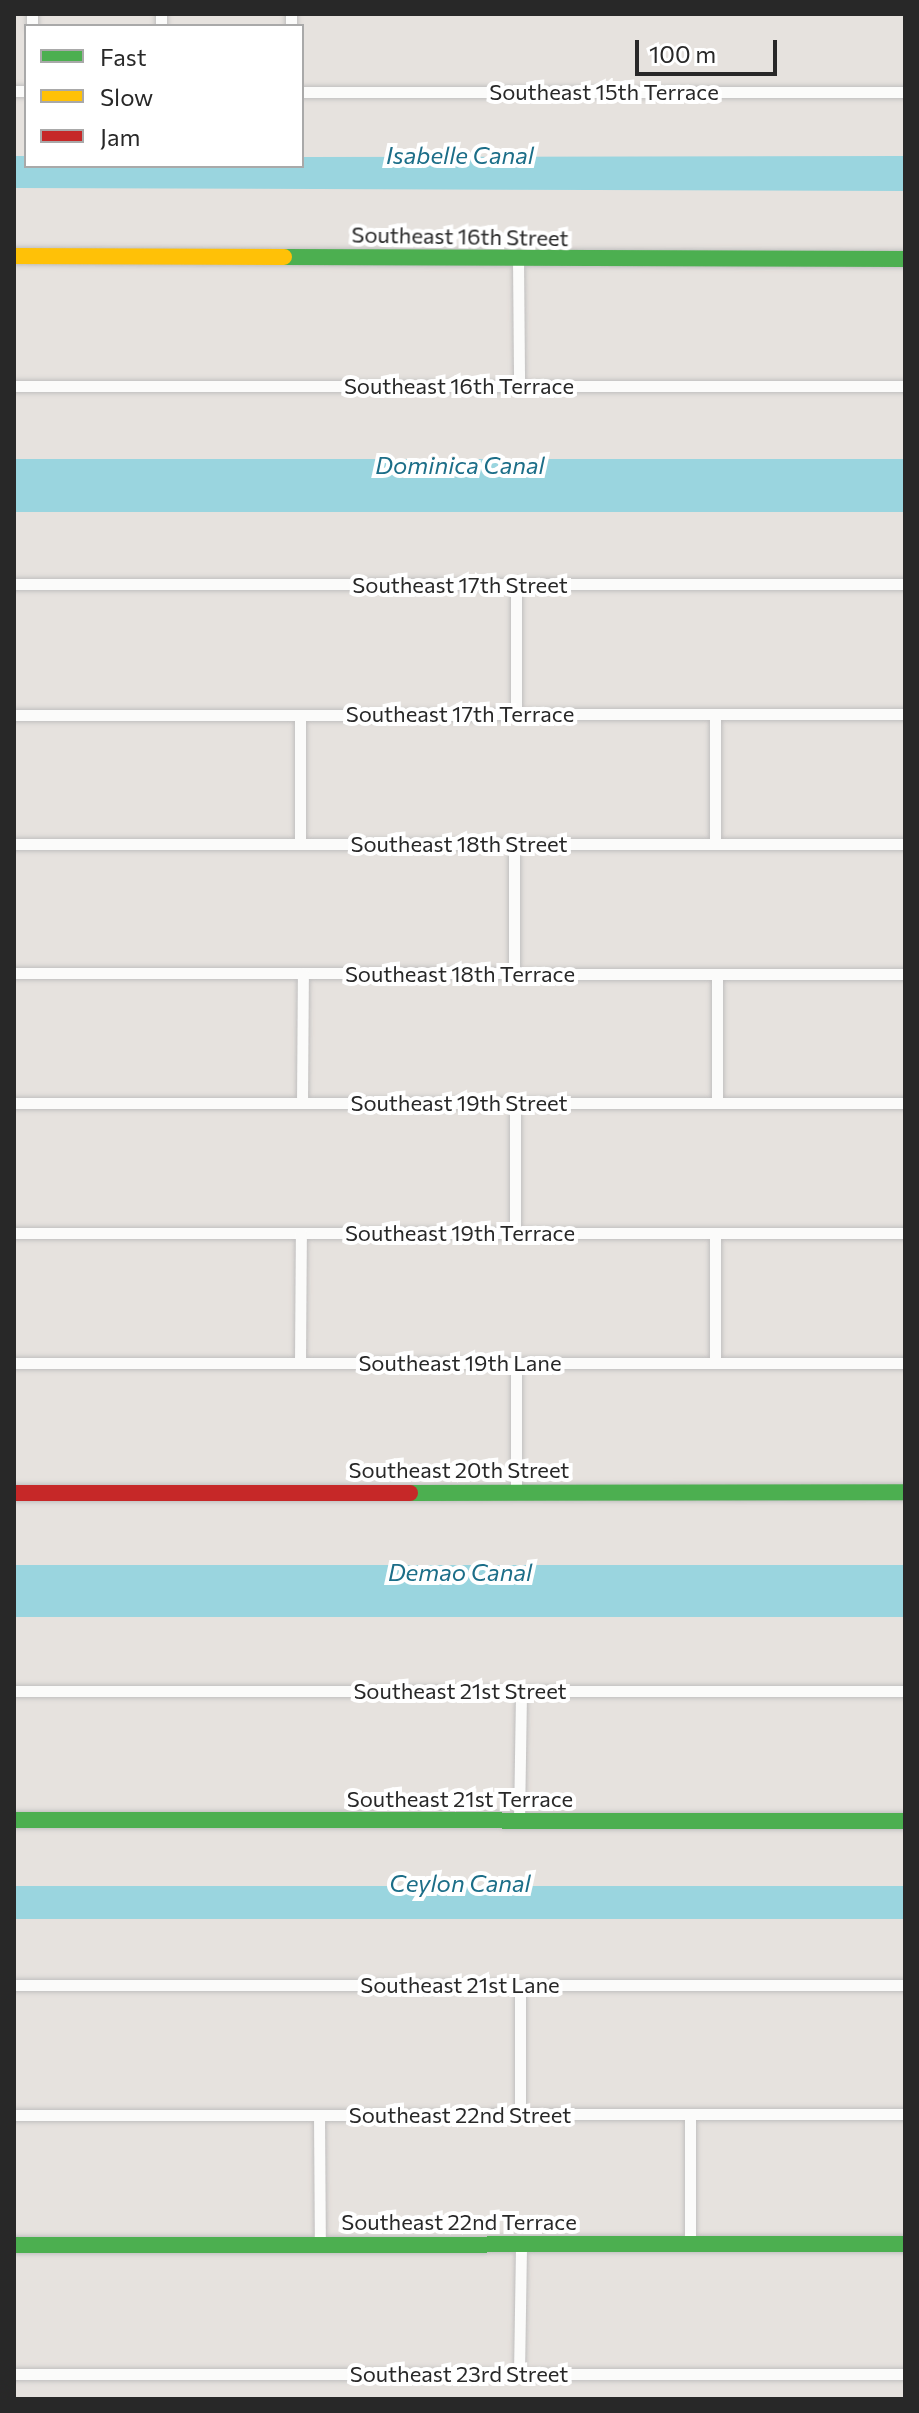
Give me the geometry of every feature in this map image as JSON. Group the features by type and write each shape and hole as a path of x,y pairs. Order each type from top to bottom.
{"street":[{"name":"Southeast 15th Terrace","path":"304,92 905,92"},
{"name":"Southeast 16th Street","path":"14,256 905,259"},
{"path":"518,259 519,385"},
{"name":"Southeast 16th Terrace","path":"14,386 905,386"},
{"name":"Southeast 17th Street","path":"14,584 905,584"},
{"path":"516,585 516,714"},
{"path":"715,714 715,844"},
{"name":"Southeast 17th Terrace","path":"14,715 905,714"},
{"path":"300,715 300,843"},
{"name":"Southeast 18th Street","path":"14,844 905,844"},
{"path":"514,844 514,974"},
{"name":"Southeast 18th Terrace","path":"14,973 905,974"},
{"path":"302,1103 303,973"},
{"path":"717,974 717,1103"},
{"name":"Southeast 19th Street","path":"14,1103 905,1103"},
{"path":"515,1103 515,1232"},
{"name":"Southeast 19th Terrace","path":"14,1233 905,1233"},
{"path":"300,1362 301,1233"},
{"path":"715,1233 715,1362"},
{"name":"Southeast 19th Lane","path":"14,1363 905,1363"},
{"path":"516,1363 516,1492"},
{"name":"Southeast 20th Street","path":"14,1493 905,1492"},
{"name":"Southeast 21st Street","path":"14,1691 905,1691"},
{"path":"519,1821 521,1691"},
{"name":"Southeast 21st Terrace","path":"14,1820 905,1821"},
{"name":"Southeast 21st Lane","path":"14,1985 905,1985"},
{"path":"520,1985 520,2115"},
{"path":"690,2114 690,2244"},
{"name":"Southeast 22nd Street","path":"14,2115 905,2114"},
{"path":"319,2115 320,2244"},
{"path":"519,2374 521,2244"},
{"name":"Southeast 22nd Terrace","path":"14,2245 905,2244"},
{"name":"Southeast 23rd Street","path":"14,2374 905,2374"}],"water":[{"path":"14,156 24,156 24,168 304,168 304,157 905,156 905,191 14,188"},
{"name":"Dominica Canal","path":"14,459 905,459 905,512 14,512"},
{"name":"Demao Canal","path":"14,1565 905,1565 905,1617 14,1617"},
{"path":"14,1886 905,1886 905,1919 14,1919"}],"traffic: fast":[{"path":"284,257 905,259"},
{"path":"410,1493 905,1492"},
{"path":"14,1820 905,1821"},
{"path":"14,2245 905,2244"}],"traffic: slow":[{"path":"14,256 284,257"}],"traffic: jam":[{"path":"14,1493 410,1493"}],"water label":[{"name":"Isabelle Canal","path":"460,155"},
{"name":"Ceylon Canal","path":"460,1883"}]}
